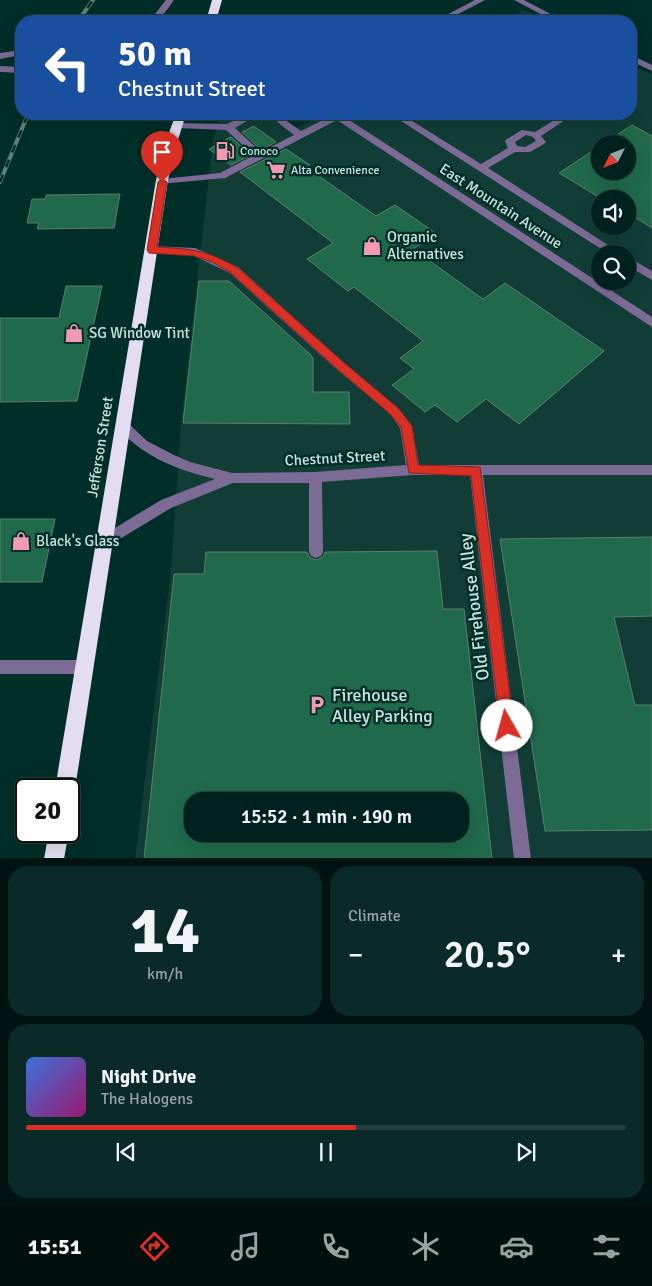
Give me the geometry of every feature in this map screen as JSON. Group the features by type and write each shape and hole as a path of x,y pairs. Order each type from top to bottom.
{"highway":[{"path":"213,15 217,0"},
{"name":"Jefferson Street","path":"67,778 162,182 179,120"},
{"path":"54,858 57,843"}],"street":[{"path":"159,15 170,0"},
{"path":"451,15 481,0"},
{"path":"518,0 548,15"},
{"path":"0,56 15,54"},
{"path":"637,60 652,68"},
{"path":"0,69 15,70"},
{"path":"185,120 228,127 260,156"},
{"path":"228,127 242,120"},
{"path":"279,120 301,136"},
{"path":"162,182 222,176 301,136 328,120"},
{"name":"East Mountain Avenue","path":"344,120 652,323"},
{"name":"East Mountain Avenue","path":"406,120 603,245"},
{"path":"513,149 510,141 525,132 536,134 560,120"},
{"path":"482,168 513,149 527,150 541,142 536,134"},
{"path":"152,250 195,252 216,260 234,270 338,364 394,411 406,426 413,470"},
{"path":"636,265 652,276"},
{"name":"Chestnut Street","path":"124,426 143,445 170,459 188,467 232,478 315,477 413,470 652,470"},
{"name":"Old Firehouse Alley","path":"476,471 523,858"},
{"path":"315,477 316,552"},
{"path":"105,541 166,504 232,478"},
{"path":"0,667 84,667"}],"shaded area":[{"path":"524,10 534,15 515,15"},
{"path":"637,67 652,75 652,858 135,858 171,570 181,423 213,140 219,120 278,120 292,130 313,120 637,120"}],"building":[{"path":"632,125 652,136 652,228 636,218 636,190 591,190 591,192 559,173 591,152 591,180 636,180 636,135 617,135"},
{"path":"254,126 276,142 261,150 242,132"},
{"name":"Conoco","path":"231,137 251,155 231,165 209,149"},
{"path":"286,149 310,165 306,167 376,216 395,205 437,234 413,249 483,299 505,283 604,351 519,424 486,399 457,422 435,405 425,412 392,385 414,369 400,358 423,341 354,287 348,291 307,259 333,243 240,172"},
{"path":"120,194 114,228 37,229 39,223 27,223 32,199 45,199 46,195"},
{"path":"199,281 229,281 310,354 313,358 313,392 349,392 350,424 183,423"},
{"path":"66,286 102,286 77,401 0,402 0,318 59,318"},
{"path":"0,519 55,519 42,582 0,582"},
{"path":"652,537 652,616 614,617 635,705 652,705 652,830 545,831 500,539"},
{"name":"Firehouse Alley Parking","path":"437,551 443,609 464,609 492,858 144,858 174,574 204,574 206,552 307,552 310,558 317,560 323,557 325,552"}],"railway":[{"path":"82,15 93,0"},
{"path":"0,182 26,120"}],"place":[{"name":"Conoco","path":"225,151"},
{"name":"Alta Convenience","path":"276,170"},
{"name":"Organic Alternatives","path":"372,246"},
{"name":"SG Window Tint","path":"74,333"},
{"name":"Black's Glass","path":"21,541"},
{"name":"Firehouse Alley Parking","path":"317,705"}],"route":[{"path":"162,182 152,250 195,252 216,260 234,270 338,364 394,411 406,426 413,470 476,471 507,726"}]}
